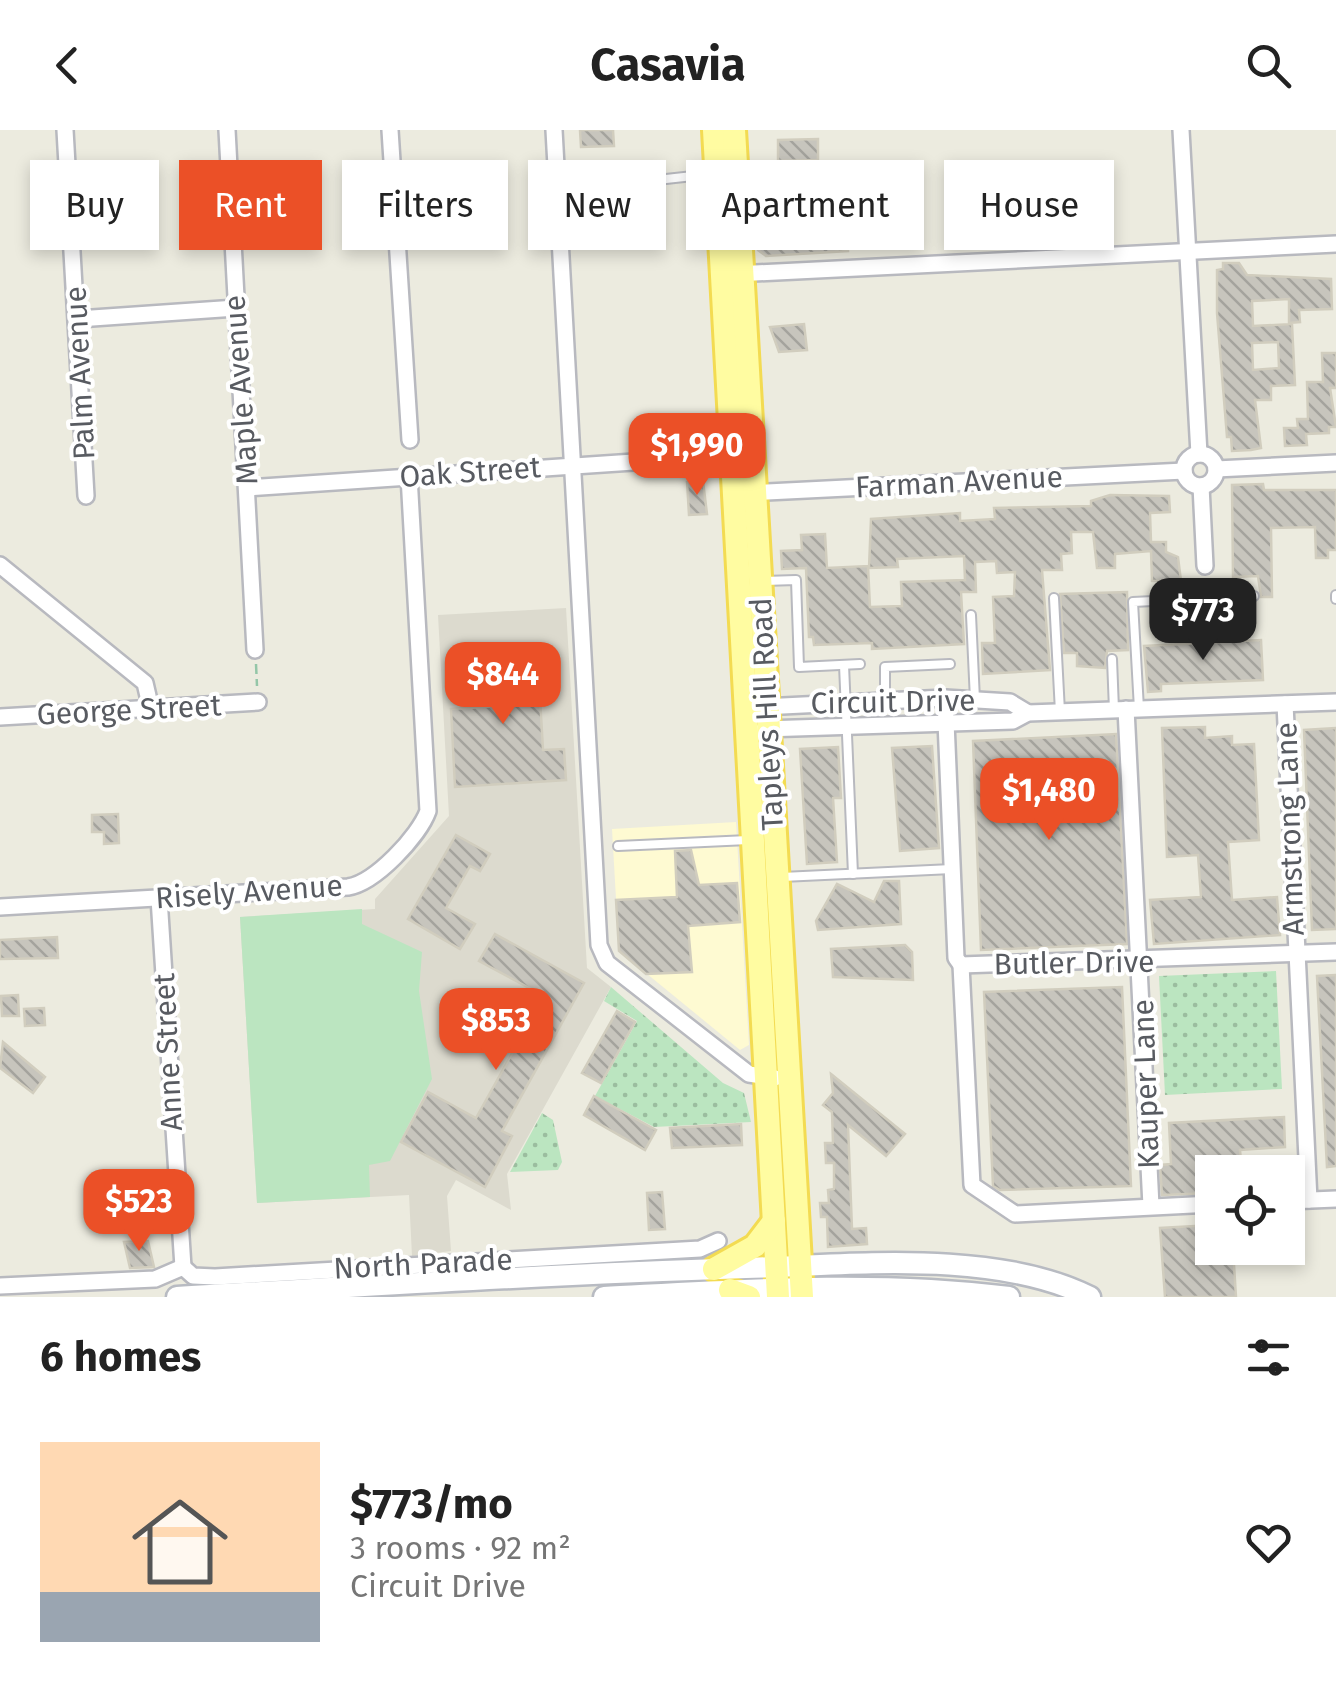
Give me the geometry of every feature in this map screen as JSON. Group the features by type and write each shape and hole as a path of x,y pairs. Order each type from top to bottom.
{"main road":[{"name":"Tapleys Hill Road","path":"714,130 722,160"},
{"name":"Tapleys Hill Road","path":"728,160 734,130"},
{"name":"Tapleys Hill Road","path":"731,250 760,718 776,878 778,1078 774,1221 789,1283"},
{"name":"Tapleys Hill Road","path":"745,493 760,582 760,718 753,840 778,1078 789,1283"},
{"path":"714,1269 756,1246 774,1221"},
{"path":"604,1297 740,1294 789,1283 982,1268 1073,1288 1090,1297"},
{"path":"178,1297 714,1269 789,1283 902,1287 1009,1297"}],"street":[{"name":"Palm Avenue","path":"65,130 86,496"},
{"name":"Maple Avenue","path":"227,130 256,650"},
{"path":"390,130 410,440"},
{"path":"554,130 556,160"},
{"path":"1181,130 1199,454"},
{"path":"733,274 1336,244"},
{"path":"561,250 599,945 608,963 749,1074 778,1078"},
{"path":"78,319 236,308"},
{"path":"1199,454 1210,458 1216,470 1211,482 1200,486 1188,480 1184,471 1186,462 1199,454"},
{"name":"Oak Street","path":"248,488 743,455"},
{"path":"1216,470 1336,463"},
{"name":"Farman Avenue","path":"745,493 1184,471"},
{"name":"Risely Avenue","path":"0,906 360,885 370,880 426,817 409,476"},
{"path":"1200,486 1205,566"},
{"path":"0,566 144,683 151,709"},
{"name":"Circuit Drive","path":"760,718 845,701 946,698 1010,702 1028,713"},
{"name":"Butler Drive","path":"946,698 956,958 961,965 1140,962 1336,952"},
{"name":"George Street","path":"0,717 258,702"},
{"name":"Circuit Drive","path":"760,718 846,728 1013,721 1028,713 1336,702"},
{"name":"Armstrong Lane","path":"1284,704 1309,1200"},
{"name":"Kauper Lane","path":"1126,709 1151,1206"},
{"name":"Anne Street","path":"159,898 184,1266"},
{"path":"961,965 972,1185 1014,1214 1195,1205"},
{"path":"1305,1200 1336,1198"},
{"name":"North Parade","path":"0,1286 155,1279 184,1266 192,1276 245,1274 700,1249 718,1241"},
{"path":"602,1254 617,1273"},
{"path":"245,1274 263,1292"}],"lane":[{"path":"760,582 796,580 800,667 860,664"},
{"path":"1126,709 1133,602 1254,596"},
{"path":"1054,598 1060,712"},
{"path":"971,615 976,700"},
{"path":"1112,659 1126,709"},
{"path":"885,700 885,667 950,664"},
{"path":"844,665 853,874"},
{"path":"618,846 753,840"},
{"path":"776,878 952,869"}],"path":[{"path":"256,650 258,702"}],"shaded area":[{"path":"566,608 587,968 611,987 507,1174 511,1210 456,1180 447,1196 451,1251 412,1256 409,1195 257,1203 240,917 375,909 375,899 449,816 438,615"},
{"path":"736,822 749,1045 740,1050 619,951 612,829"}],"green space":[{"path":"362,909 362,924 422,952 419,991 432,1079 390,1161 369,1165 370,1197 257,1203 240,917"},
{"path":"1276,971 1282,1089 1165,1095 1159,976"},
{"path":"611,987 723,1083 744,1093 751,1122 654,1127 595,1096 637,1021 604,1001"},
{"path":"542,1113 553,1120 562,1162 558,1170 510,1172"}],"building":[{"path":"580,130 613,130 614,146 581,147"},
{"path":"818,139 818,160 778,160 778,140"},
{"path":"758,250 848,250 848,251 766,256"},
{"path":"1223,263 1239,263 1247,275 1331,279 1332,309 1299,310 1300,322 1289,323 1289,299 1252,301 1253,326 1292,324 1295,385 1271,386 1271,400 1255,400 1261,448 1251,450 1232,451 1231,437 1227,437 1217,313 1217,270 1223,269","holes":["1278,342 1279,368 1253,370 1252,343"]},
{"path":"804,324 807,350 779,352 770,327"},
{"path":"1322,353 1336,353 1336,388 1330,388 1336,427 1329,427 1329,433 1306,434 1307,445 1285,446 1284,428 1298,428 1297,419 1308,419 1307,382 1323,382"},
{"path":"703,481 707,514 689,515 687,482"},
{"path":"1263,484 1264,490 1336,490 1336,550 1328,550 1328,558 1316,558 1315,527 1271,528 1272,597 1261,597 1258,576 1233,577 1232,485"},
{"path":"1110,495 1169,496 1170,512 1150,513 1151,542 1166,542 1166,552 1178,557 1181,581 1152,581 1151,551 1115,554 1115,568 1097,568 1093,532 1071,532 1072,553 1061,554 1062,570 1042,570 1050,670 983,674 982,643 995,643 993,597 1014,596 1015,572 997,573 996,561 975,562 976,592 961,592 964,644 872,649 872,643 814,645 813,637 809,637 806,568 782,569 781,551 802,550 801,535 825,534 827,568 868,566 870,607 902,606 901,582 965,580 964,556 897,559 898,567 869,568 871,519 960,513 960,521 995,519 994,508 1091,506 1091,501"},
{"path":"1127,592 1128,650 1107,651 1105,668 1077,666 1077,653 1064,653 1060,594"},
{"path":"1261,640 1263,680 1161,684 1161,691 1148,692 1144,646"},
{"path":"537,644 543,750 564,749 566,780 455,787 451,709 519,705 517,684 453,688 452,664 518,660 517,645"},
{"path":"1205,727 1205,738 1232,736 1232,745 1254,744 1259,840 1228,842 1232,900 1277,897 1280,935 1154,944 1150,900 1201,897 1198,855 1167,857 1162,728"},
{"path":"1336,728 1336,929 1312,930 1304,730"},
{"path":"1116,734 1127,944 981,950 973,741"},
{"path":"932,746 939,848 900,851 892,748"},
{"path":"838,747 841,798 833,798 837,862 807,864 800,749"},
{"path":"118,814 119,843 104,844 104,832 92,832 92,815"},
{"path":"456,835 490,854 480,871 470,866 446,908 475,924 460,949 408,919"},
{"path":"691,850 699,885 737,883 740,922 688,926 692,972 646,974 619,951 616,900 677,897 675,851"},
{"path":"884,881 899,881 901,924 818,930 816,921 837,884 874,902"},
{"path":"495,934 584,983 502,1131 512,1136 485,1187 401,1142 428,1092 476,1118 544,996 479,961"},
{"path":"57,937 58,958 0,959 0,940"},
{"path":"905,945 912,952 913,980 833,977 831,949"},
{"path":"1336,975 1336,1166 1327,1167 1317,976"},
{"path":"1122,987 1131,1186 1000,1190 993,1186 984,992"},
{"path":"18,995 19,1016 2,1016 1,996"},
{"path":"44,1008 45,1025 25,1026 24,1009"},
{"path":"617,1011 635,1022 601,1083 582,1073"},
{"path":"3,1042 45,1077 33,1093 0,1068"},
{"path":"831,1074 905,1134 886,1156 848,1125 852,1229 866,1228 867,1244 828,1247 827,1217 821,1217 820,1203 829,1203 828,1190 834,1189 834,1163 826,1163 825,1143 833,1143 832,1112 823,1105 833,1093"},
{"path":"594,1096 656,1130 645,1150 584,1115"},
{"path":"1284,1117 1285,1147 1240,1150 1240,1155 1195,1155 1195,1194 1162,1195 1160,1165 1171,1164 1169,1123"},
{"path":"741,1124 742,1145 672,1148 670,1128"},
{"path":"662,1192 665,1229 649,1230 647,1193"},
{"path":"1195,1226 1195,1265 1234,1265 1236,1297 1165,1297 1160,1228"},
{"path":"148,1241 154,1267 130,1268 124,1242"}]}
